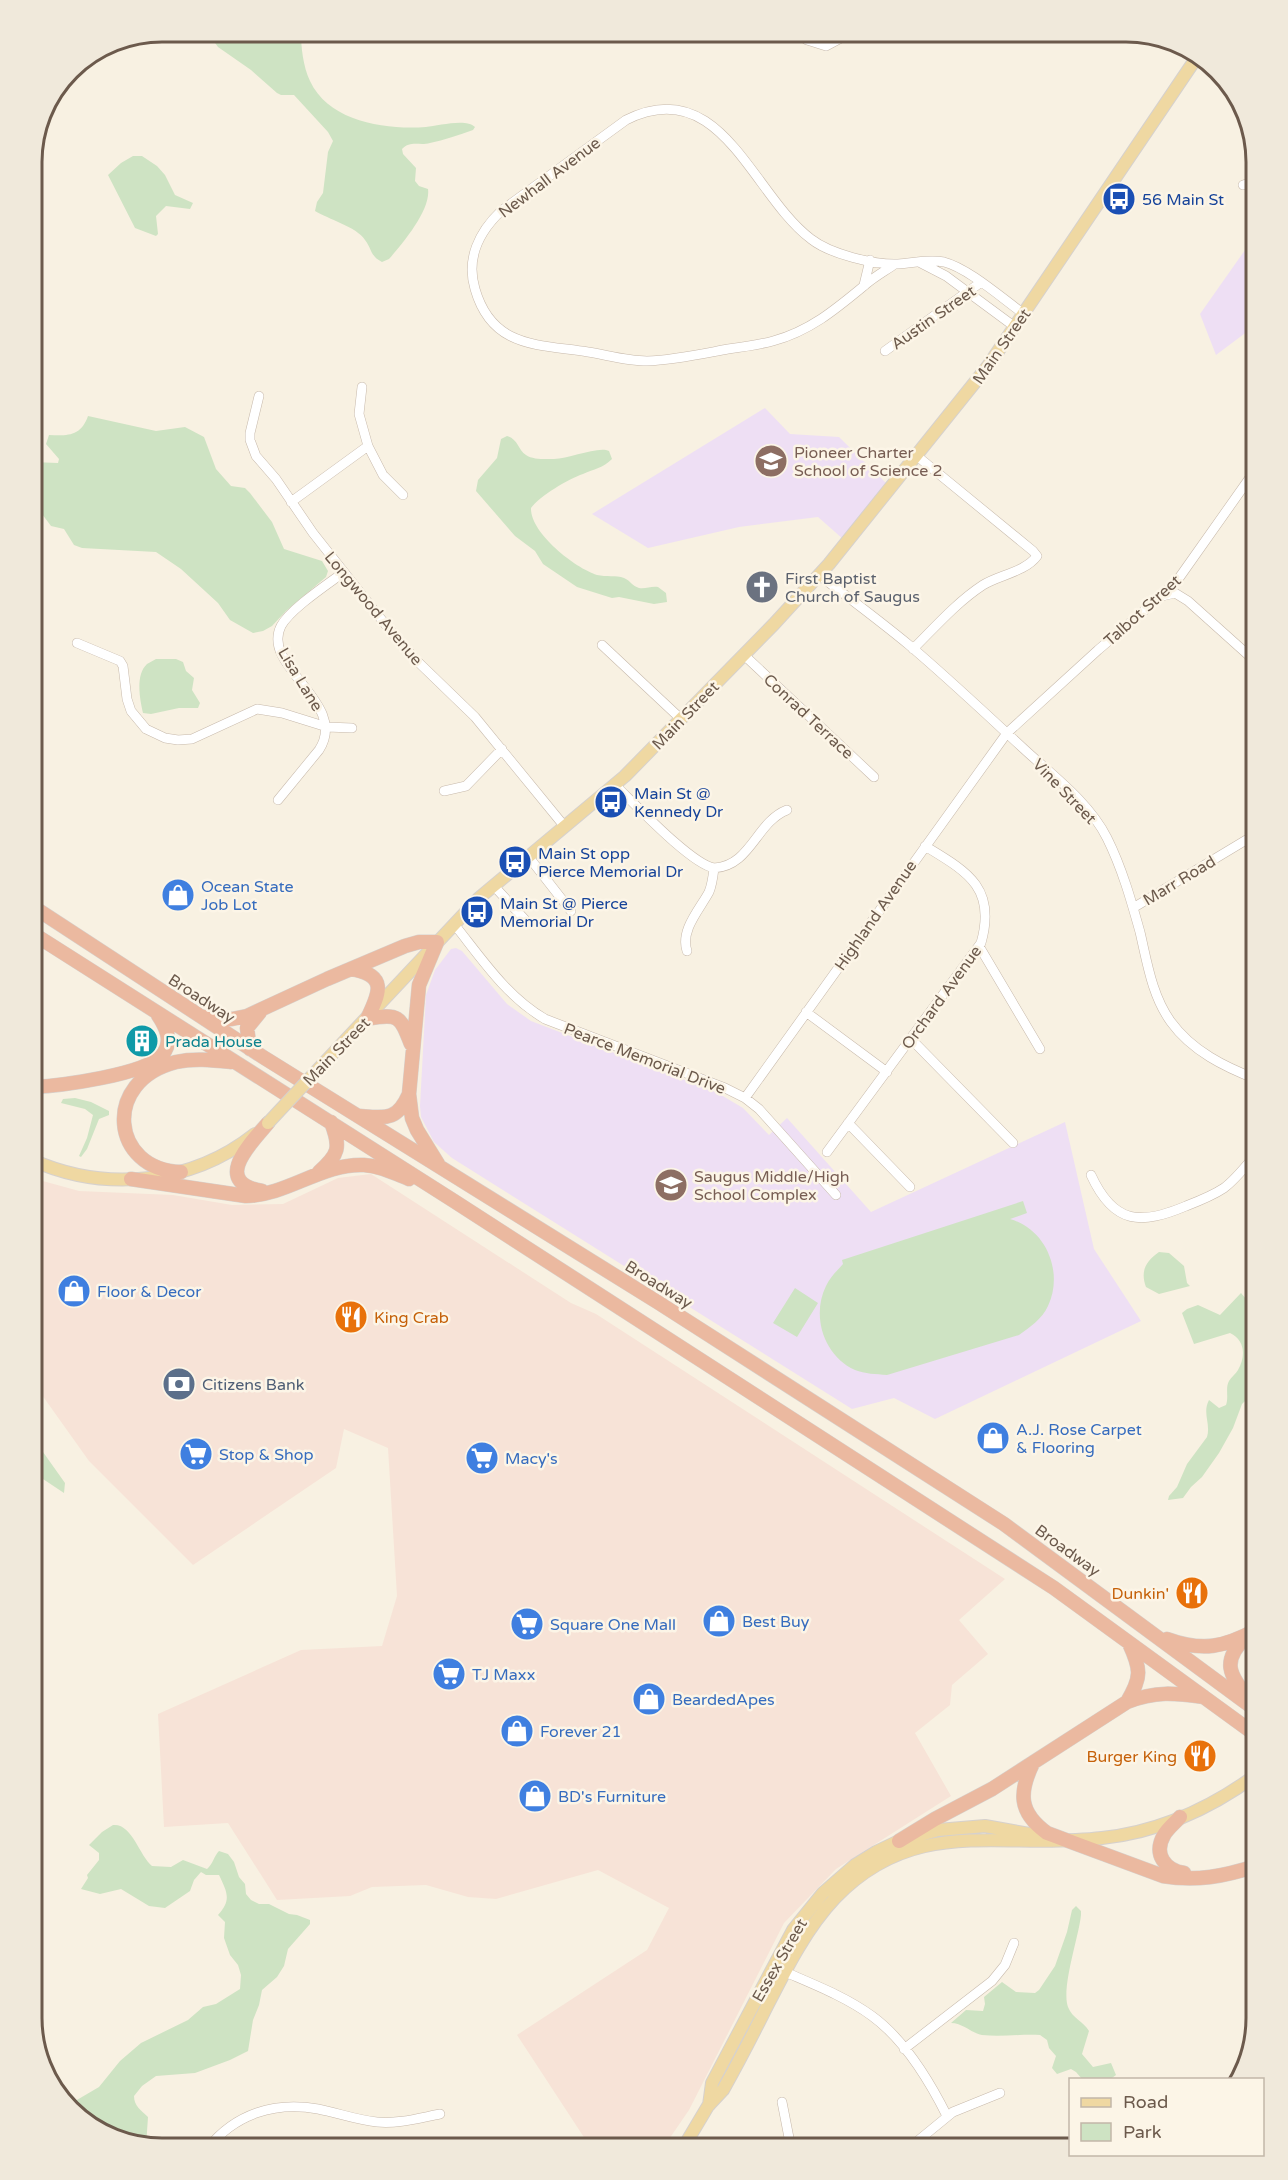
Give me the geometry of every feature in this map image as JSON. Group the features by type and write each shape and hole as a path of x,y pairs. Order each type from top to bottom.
{"highway":[{"name":"Broadway","path":"42,913 250,1049 659,1303 1004,1524 1246,1701"},
{"path":"42,939 438,1190 1054,1588 1246,1727"},
{"path":"202,1017 232,1019 262,1010 405,946 419,942 436,942 419,985 409,1094 412,1118 417,1130 442,1169"},
{"path":"351,969 368,973 378,986 378,997 367,1019"},
{"path":"250,1049 247,1028 262,1010"},
{"path":"42,1092 132,1069 159,1059 165,1051 168,1036 157,1013"},
{"path":"367,1019 389,1016 398,1020 405,1026 412,1047"},
{"path":"181,1172 169,1172 155,1167 132,1146 125,1132 123,1120 129,1095 143,1078 170,1064 198,1059 236,1062"},
{"path":"42,1086 71,1084"},
{"path":"357,1116 390,1117 403,1107 409,1094"},
{"path":"317,1174 332,1160 337,1149 338,1141 331,1122"},
{"path":"267,1192 247,1187 239,1177 237,1169 241,1155 268,1123"},
{"path":"131,1179 246,1196 286,1188 317,1174 341,1167 367,1166 382,1169 438,1190"},
{"path":"1154,1634 1193,1647 1223,1644 1246,1634"},
{"path":"1246,1639 1234,1650 1230,1658 1230,1666 1236,1682 1246,1695"},
{"path":"1127,1640 1139,1671 1137,1684 1127,1702"},
{"path":"899,1841 980,1797 1127,1702 1142,1696 1167,1692 1204,1697"},
{"path":"1033,1762 1023,1788 1023,1802 1039,1827 1047,1833 1163,1876 1178,1879 1202,1880 1246,1869"},
{"path":"1180,1817 1166,1832 1160,1845 1162,1860 1174,1871 1200,1875 1246,1863"}],"main road":[{"name":"Main Street","path":"42,1163 96,1179 131,1179 181,1172 197,1168 229,1152 268,1123 367,1019 436,942 493,885 615,785 744,655 819,575 961,402 1024,314 1193,63"},
{"name":"Essex Street","path":"689,2138 708,2106 723,2090 804,1936 834,1899 858,1878 903,1853 918,1847 952,1840 1066,1841 1126,1834 1164,1825 1226,1795 1246,1782"},
{"name":"Essex Street","path":"708,2106 712,2083 793,1930 832,1884 864,1859 899,1841 938,1830 985,1826 1066,1841"}],"street":[{"path":"813,42 826,46 834,42"},
{"name":"Newhall Avenue","path":"895,264 813,325 784,337 683,358 646,361 558,350 532,345 510,337 486,316 473,282 472,262 484,230 501,211 615,127 638,114 661,109 688,112 714,126 731,144 784,214 817,243 839,253 870,260 895,264 934,261 951,265 1024,314"},
{"path":"864,285 870,260"},
{"path":"919,262 946,276 1015,327"},
{"name":"Austin Street","path":"885,351 980,283"},
{"path":"362,387 359,414 368,446 383,476 403,495"},
{"name":"Longwood Avenue","path":"259,396 251,426 252,448 344,572 406,649 467,708 565,827"},
{"path":"291,502 368,446"},
{"path":"913,648 978,588 1035,560 1037,556 917,456"},
{"name":"Talbot Street","path":"1007,733 1160,597 1185,571 1246,485"},
{"name":"Lisa Lane","path":"278,800 319,750 324,742 327,727 322,714 282,654 278,635 284,622 292,613 344,572"},
{"name":"Vine Street","path":"819,575 913,648 1073,794 1100,825 1118,862 1155,990 1170,1021 1204,1054 1224,1066 1246,1075"},
{"path":"1160,597 1174,593 1188,601 1246,652"},
{"path":"77,643 120,661 123,666 127,699 131,711 143,726 159,736 178,740 192,739 257,709 282,713 327,727 352,728"},
{"path":"603,645 681,719"},
{"name":"Conrad Terrace","path":"744,655 874,777"},
{"name":"Highland Avenue","path":"745,1098 1007,733"},
{"path":"444,791 461,788 468,784 502,749"},
{"path":"615,785 689,855 703,865 714,868 725,867 739,859 751,847 772,818 787,810"},
{"name":"Marr Road","path":"1133,908 1246,841"},
{"name":"Orchard Avenue","path":"826,1152 979,946 983,933 985,909 977,888 963,869 925,846"},
{"path":"528,856 571,911"},
{"path":"687,951 685,946 687,934 710,891 714,868"},
{"path":"493,885 528,923"},
{"name":"Pearce Memorial Drive","path":"454,924 500,982 528,1009 545,1019 745,1098 759,1109 836,1195"},
{"path":"979,946 1040,1049"},
{"path":"807,1012 887,1072"},
{"path":"911,1038 1013,1143"},
{"path":"848,1123 910,1187"},
{"path":"1091,1175 1101,1194 1121,1213 1140,1219 1155,1217 1211,1197 1226,1186 1246,1165"},
{"path":"904,2049 993,1981 1005,1965 1014,1943"},
{"path":"785,1972 835,1994 868,2013 904,2049 927,2080 947,2116"},
{"path":"921,2138 947,2116 1000,2093"},
{"path":"782,2102 789,2138"},
{"path":"217,2138 241,2119 271,2108 306,2107 383,2122 440,2114"}],"shaded area":[{"path":"1245,250 1246,332 1216,355 1200,314"},
{"name":"Pioneer Charter School of Science 2","path":"765,408 790,434 839,437 889,486 843,539 818,517 739,527 648,548 592,514"},
{"name":"Saugus Middle/High School Complex","path":"456,948 462,951 507,1004 531,1021 716,1092 743,1108 769,1135 787,1118 871,1212 1065,1122 1094,1249 1141,1321 935,1419 894,1398 852,1409 452,1158 434,1142 421,1117 420,1106 426,995 435,970 451,949"},
{"path":"371,1174 571,1303 596,1314 1005,1579 959,1620 988,1654 952,1685 950,1705 915,1733 951,1796 836,1869 784,1923 689,2110 670,2138 584,2138 517,2035 647,1950 669,1908 598,1870 496,1899 468,1897 426,1885 372,1887 350,1896 277,1900 228,1823 164,1827 158,1714 301,1650 382,1646 397,1596 388,1448 344,1429 336,1468 193,1565 89,1461 42,1395 42,1181 79,1191 173,1195 232,1205 283,1204 338,1178"}],"green space":[{"path":"214,42 302,42 310,81 319,95 331,106 345,114 377,125 394,127 410,128 465,123 475,127 473,130 451,137 426,144 409,145 402,149 403,154 416,168 415,181 419,186 428,189 428,197 414,226 389,259 382,262 378,260 356,231 315,211 317,202 323,193 328,152 333,141 328,132 294,95 277,93 251,70"},
{"path":"133,156 142,156 157,166 165,175 175,195 193,203 190,209 166,206 156,216 158,234 156,236 135,228 108,175"},
{"path":"88,416 156,431 185,427 204,437 216,469 231,486 245,488 250,493 272,522 284,549 322,561 328,571 326,577 272,626 253,633 230,620 218,603 181,569 156,552 82,548 74,545 64,529 51,526 42,514 42,462 58,463 59,459 46,444 49,435 73,433 82,428"},
{"path":"511,437 529,457 547,459 598,450 609,451 612,459 605,464 570,480 541,498 531,508 533,518 538,528 555,548 577,565 597,575 624,578 639,588 658,587 666,593 667,602 654,604 619,597 612,598 577,587 543,564 535,551 515,536 476,491 478,480 497,458 501,439"},
{"path":"156,659 176,659 183,662 186,671 194,678 192,690 200,703 198,708 143,713 139,688 141,674 147,664"},
{"path":"75,1098 91,1102 109,1111 109,1115 99,1119 87,1149 81,1157 79,1156 93,1115 85,1109 61,1103 63,1099"},
{"path":"1023,1201 1027,1213 1010,1219 1023,1224 1042,1242 1049,1254 1054,1279 1048,1306 1031,1326 1019,1335 887,1375 855,1370 835,1355 823,1334 820,1310 826,1286 843,1264 842,1260"},
{"path":"1159,1252 1169,1253 1184,1266 1187,1283 1190,1286 1159,1294 1146,1287 1145,1267"},
{"path":"795,1288 818,1303 797,1337 773,1323"},
{"path":"1241,1293 1246,1299 1246,1400 1219,1453 1202,1477 1183,1498 1168,1500 1177,1487 1187,1464 1207,1437 1206,1409 1209,1400 1219,1408 1226,1405 1228,1384 1238,1370 1243,1354 1239,1340 1230,1333 1194,1344 1182,1313 1198,1305 1220,1315"},
{"path":"42,1450 65,1483 64,1493 43,1479"},
{"path":"113,1825 125,1829 152,1866 171,1867 183,1860 207,1869 219,1851 228,1854 251,1900 259,1904 269,1904 289,1914 310,1920 310,1924 288,1949 284,1966 277,1977 262,1990 253,2020 248,2051 195,2073 156,2076 142,2086 134,2096 140,2110 148,2117 147,2137 109,2126 76,2101 99,2087 120,2061 141,2043 188,2020 203,2007 216,2004 240,1989 241,1975 224,1938 225,1922 218,1915 227,1900 219,1875 206,1875 201,1872 194,1880 190,1891 165,1908 149,1906 121,1889 100,1894 81,1889 88,1878 87,1875 99,1860 99,1853 89,1845"},
{"path":"1076,1906 1081,1911 1081,1915 1067,1988 1068,2007 1089,2031 1082,2054 1093,2067 1111,2063 1116,2075 1112,2078 1081,2078 1071,2069 1057,2074 1052,2068 1056,2056 1049,2048 1047,2040 1040,2035 982,2035 951,2023 966,2010 983,2011 984,1997 1002,1982 1016,1992 1035,1993 1039,1990 1055,1966 1072,1910"}],"place":[{"name":"56 Main St","path":"1119,199"},
{"name":"Pioneer Charter School of Science 2","path":"771,461"},
{"name":"First Baptist Church of Saugus","path":"762,587"},
{"name":"Main St @ Kennedy Dr","path":"611,802"},
{"name":"Main St opp Pierce Memorial Dr","path":"515,862"},
{"name":"Ocean State Job Lot","path":"178,895"},
{"name":"Main St @ Pierce Memorial Dr","path":"477,912"},
{"name":"Prada House","path":"142,1041"},
{"name":"Saugus Middle/High School Complex","path":"671,1185"},
{"name":"Floor & Decor","path":"74,1291"},
{"name":"King Crab","path":"351,1317"},
{"name":"Citizens Bank","path":"179,1384"},
{"name":"A.J. Rose Carpet & Flooring","path":"993,1438"},
{"name":"Stop & Shop","path":"196,1454"},
{"name":"Macy's","path":"482,1458"},
{"name":"Dunkin'","path":"1192,1593"},
{"name":"Best Buy","path":"719,1621"},
{"name":"Square One Mall","path":"527,1624"},
{"name":"TJ Maxx","path":"449,1674"},
{"name":"BeardedApes","path":"649,1699"},
{"name":"Forever 21","path":"517,1731"},
{"name":"Burger King","path":"1200,1756"},
{"name":"BD's Furniture","path":"535,1796"}]}
